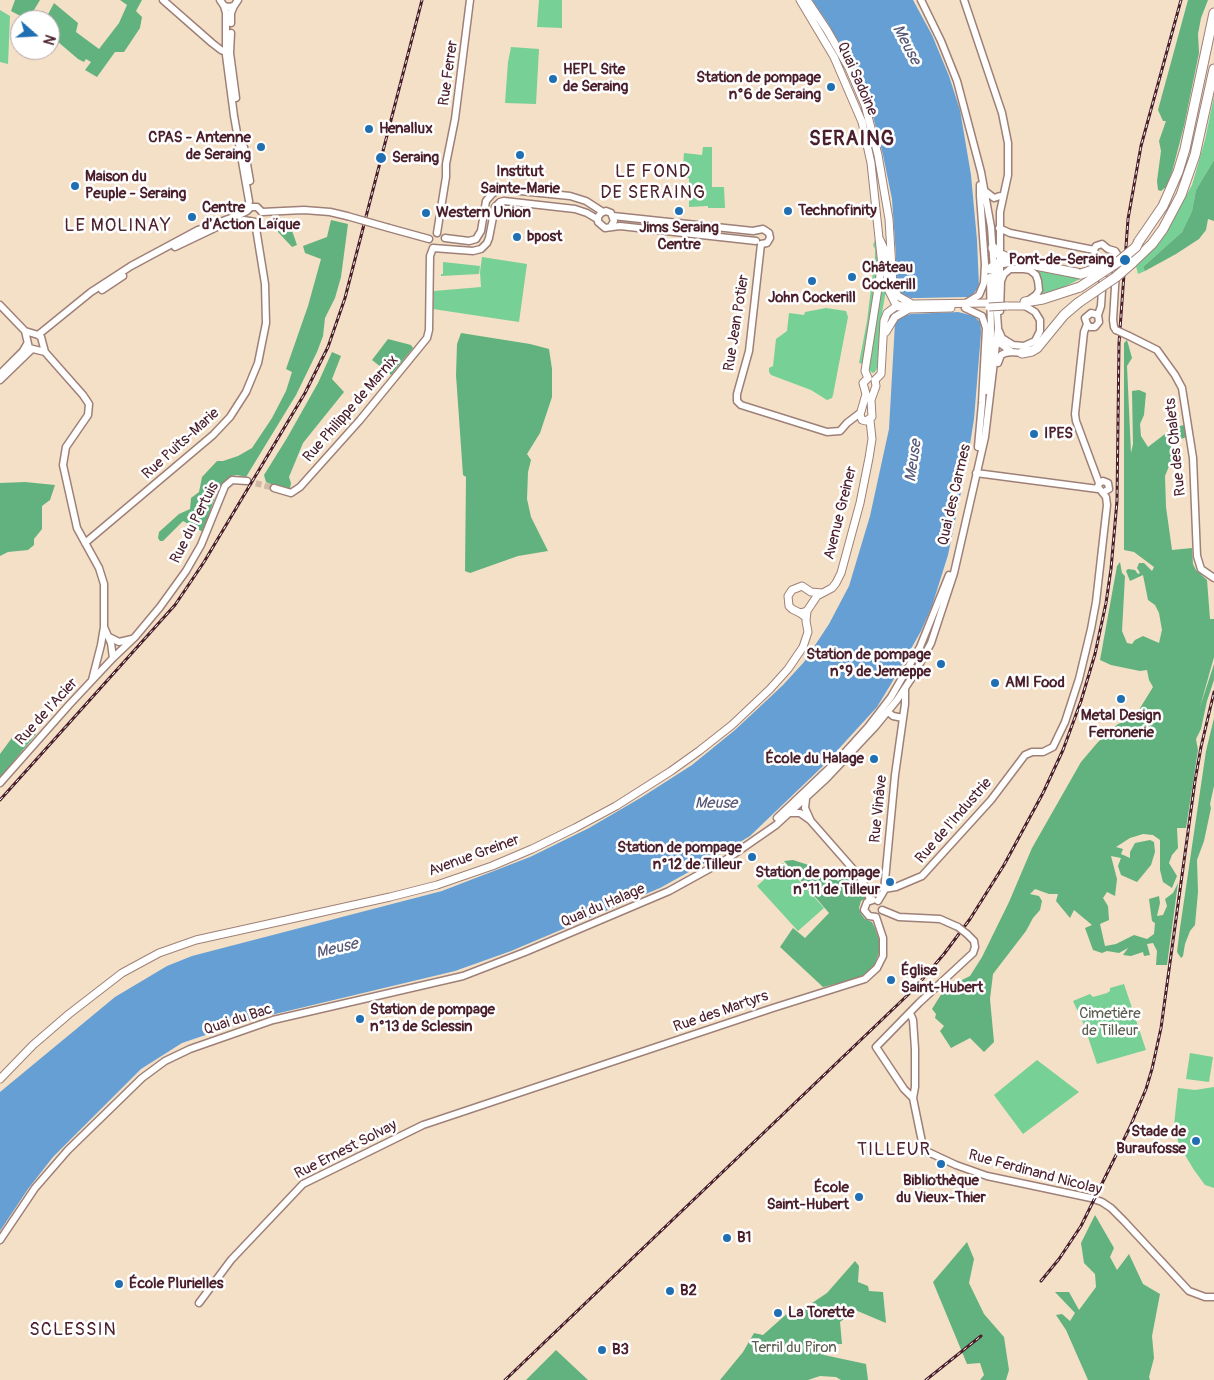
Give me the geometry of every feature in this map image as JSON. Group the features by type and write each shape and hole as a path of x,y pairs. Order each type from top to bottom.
{"highway":[{"path":"1017,352 1030,351 1037,348 1079,294 1136,247 1163,206 1178,172 1185,149 1214,13"},
{"path":"1029,303 1049,297 1079,294 1116,277 1152,244 1174,211 1196,155 1214,69"},
{"path":"995,260 1016,261 1081,274 1107,265 1139,241"}],"main road":[{"path":"163,0 212,43 221,50 228,52"},
{"name":"Rue Ferrer","path":"437,233 446,179 446,167 456,119 470,0"},
{"name":"Quai Sadoine","path":"800,0 834,57 862,122 871,163 878,235"},
{"name":"Quai Sadoine","path":"807,0 823,23 863,98 878,155 888,216"},
{"path":"921,0 955,76 965,107 989,211 995,260"},
{"path":"964,0 1004,119 1008,143 1009,160 1006,188 1000,212 991,307"},
{"path":"222,3 226,13 234,116 249,201 247,210"},
{"path":"222,3 229,8 236,3"},
{"path":"0,380 39,338 89,299 130,272 224,224 252,221 261,218 253,197 228,52 231,15 236,3"},
{"path":"983,188 997,198 1000,212"},
{"path":"983,188 995,260 1000,272 991,307"},
{"path":"965,305 980,293 984,283 985,264 980,196 983,188"},
{"path":"1006,188 997,198 996,226 999,230 1094,250"},
{"path":"429,239 433,248 473,251 484,247 489,238 495,207 504,201 588,213 597,219 602,227 607,228 611,226 758,242 769,241 770,235 765,230 753,231 613,216 609,212 603,212 586,202 570,196 500,189 486,201 481,231 476,239 469,241 444,238"},
{"path":"0,374 83,298 123,271 198,230 251,207 334,213 429,239"},
{"name":"Rue Puits-Marie","path":"85,543 213,435 230,417 246,392 261,354 267,315 266,284 252,221 247,210"},
{"path":"597,219 599,214 603,212"},
{"path":"611,226 614,221 613,216"},
{"path":"868,378 865,371 888,216"},
{"path":"888,216 892,282 895,291 911,306"},
{"path":"758,230 754,236 758,242"},
{"path":"429,239 431,235 442,234 445,243 441,248"},
{"path":"878,235 884,249 888,289 896,305"},
{"path":"878,235 882,266"},
{"name":"Rue Jean Potier","path":"758,242 748,351 737,394 737,401 741,406 828,432 840,431 850,420 864,417"},
{"path":"1086,324 1092,327 1097,326 1100,320 1098,316 1101,306 1104,258 1107,255 1108,249 1100,244 1094,250"},
{"name":"Rue Philippe de Marnix","path":"274,488 288,493 295,491 360,420 420,347 428,334 430,256 433,248"},
{"name":"Rue des Chalets","path":"1108,249 1115,251 1117,254 1112,320 1116,330 1157,350 1182,388 1192,458 1198,563 1205,573 1214,578"},
{"path":"1094,250 1096,257 1104,258"},
{"path":"868,378 863,383 865,389 864,417 873,415 871,400 876,384 875,380 881,374 885,316 896,305 981,305 991,307 1006,304 1029,303 1036,295 1039,287 1033,272 1014,268 1004,274 1000,283 1000,315 998,328 1002,338 1013,345 1022,346 1031,344 1038,337 1041,326 1038,317 1029,303"},
{"path":"0,304 25,331 39,338 45,352 88,401 90,408 88,415 68,443 63,459 78,529 99,568 103,580 105,596 104,627 92,680"},
{"path":"965,305 981,315 986,333 978,448"},
{"path":"884,337 895,317 911,306"},
{"name":"Quai des Carmes","path":"917,668 931,643 952,580 985,436 998,328 991,307"},
{"name":"Quai des Carmes","path":"903,679 937,609 950,572 978,448 986,403 991,307"},
{"path":"976,473 1100,488 1076,421 1086,324 1085,318 1088,314 1093,313 1098,316"},
{"path":"25,331 30,346 45,352"},
{"path":"991,333 997,341 1017,352"},
{"path":"992,386 1001,356 1017,352"},
{"path":"868,378 875,380"},
{"path":"865,389 869,391 874,390"},
{"name":"Avenue Greiner","path":"0,1079 44,1035 80,1005 127,970 168,949 196,940 404,894 437,885 513,857 583,824 624,801 710,743 774,685 794,661 807,638 808,628 804,612 812,606 814,600 822,593 832,588 841,573 860,503 871,449 872,432 864,417"},
{"name":"Rue du Pertuis","path":"113,658 135,637 160,608 195,556 208,530 225,486 232,480 247,481"},
{"name":"Rue de l'Industrie","path":"884,889 896,887 922,876 991,800 1025,755 1032,752 1044,752 1050,749 1061,732 1080,673 1096,602 1107,505 1107,500 1100,488"},
{"path":"78,529 88,535 97,534"},
{"path":"804,612 796,612 789,606 789,593 799,587 805,587 811,592 814,600"},
{"path":"811,592 822,593"},
{"path":"101,645 106,656 113,658 112,646 104,627"},
{"path":"109,637 122,642 135,637"},
{"name":"Rue de l'Acier","path":"0,783 113,658"},
{"name":"Quai du Halage","path":"438,982 495,964 670,891 727,859 776,825 806,799 888,712 905,689 917,668"},
{"path":"903,679 902,685 888,706 888,712 893,716 903,718"},
{"name":"Quai du Halage","path":"766,831 857,740 879,714 903,679"},
{"name":"Rue Vinâve","path":"878,901 884,889 895,775 905,704 905,689"},
{"path":"806,799 805,808 810,820"},
{"path":"790,812 800,813 810,820 860,877 870,900"},
{"path":"870,900 878,901 882,910 876,917 869,916 865,912 865,904 870,900"},
{"path":"882,910 899,917 940,919 958,927 967,934 974,941 975,947 973,953 876,1047 904,1089 913,1098"},
{"name":"Rue des Martyrs","path":"520,1093 865,979 874,972 883,956 883,938 876,917"},
{"name":"Quai du Bac","path":"0,1240 35,1188 76,1142 142,1078 165,1061 190,1049 289,1016 438,982"},
{"name":"Rue Ferdinand Nicolay","path":"910,1013 913,1020 915,1049 915,1091 913,1098 924,1148 930,1154 987,1176 1102,1202 1124,1221 1189,1291 1205,1297 1214,1297"},
{"name":"Rue Ernest Solvay","path":"199,1303 231,1260 303,1184 423,1126 520,1093"}],"green space":[{"path":"15,0 40,0 34,10 11,10"},
{"path":"120,0 142,0 136,11 142,17 140,28 124,52 115,52 97,77 85,70 91,62 86,59 84,62 78,59 60,44 60,10 50,10 54,3 78,23 76,32 99,49 119,23 127,5"},
{"path":"539,0 562,0 562,28 537,27"},
{"path":"1188,0 1208,0 1201,18 1198,34 1199,53 1184,126 1172,172 1166,187 1161,191 1158,190 1157,181 1161,151 1159,141 1166,121 1163,121 1158,110"},
{"path":"0,10 10,16 8,64 0,62"},
{"path":"511,47 539,49 536,104 505,103"},
{"path":"1214,96 1214,160 1196,190 1192,211 1182,232 1143,267 1145,271 1138,274 1136,266 1152,251 1165,234 1192,185 1205,140"},
{"path":"703,147 712,147 712,187 724,187 725,208 708,208 708,206 689,207 689,178 682,178 684,153 702,155"},
{"path":"1214,160 1214,221 1208,219 1206,230 1199,239 1145,271 1143,267 1182,232 1192,211 1196,190"},
{"path":"331,220 348,224 341,277 335,298 325,318 323,336 317,352 296,395 246,477 231,476 218,488 203,532 183,521 163,541 160,541 158,538 159,532 179,514 190,509 191,498 199,492 202,477 217,461 238,456 252,448 272,418 286,391 292,372 286,369 308,306 321,259 305,253 303,246 327,237"},
{"path":"289,222 297,245 292,247 278,232 277,227"},
{"path":"875,240 878,264 863,364 859,363 867,321 875,256 873,245"},
{"path":"482,257 527,264 519,322 433,309 434,291 481,287"},
{"path":"443,262 480,266 479,274 441,276 443,274"},
{"path":"885,262 887,284 881,319 877,368 872,373 868,368"},
{"path":"1026,267 1080,277 1080,279 1056,291 1036,298 1041,283"},
{"path":"826,308 846,311 848,317 833,395 832,398 827,400 811,390 771,375 769,372 769,368 773,366 776,339 787,331 789,313 804,315 805,312"},
{"path":"461,333 530,344 549,349 552,369 552,397 540,433 527,454 531,460 528,472 527,499 531,517 548,551 518,556 470,573 465,571 466,477 463,475 456,375 457,344"},
{"path":"388,339 411,345 413,348 391,375 372,360"},
{"path":"1127,340 1132,358 1127,366 1131,453 1133,444 1132,391 1139,390 1146,393 1144,415 1140,424 1141,436 1148,447 1174,427 1185,425 1189,436 1171,443 1172,459 1165,476 1166,507 1172,550 1192,548 1193,564 1196,570 1207,580 1210,619 1214,619 1214,657 1200,707 1214,664 1214,680 1201,729 1196,739 1198,750 1186,828 1177,828 1178,848 1172,855 1169,863 1177,876 1172,888 1163,882 1160,870 1160,840 1153,835 1143,834 1130,838 1116,847 1123,849 1121,854 1130,858 1130,852 1135,843 1150,840 1154,842 1155,852 1151,865 1137,882 1121,875 1118,866 1121,858 1111,856 1117,879 1115,896 1107,892 1103,898 1108,906 1109,920 1100,924 1105,946 1116,944 1134,935 1147,939 1154,934 1155,923 1152,921 1149,899 1159,896 1160,903 1157,916 1163,915 1167,906 1165,899 1173,893 1178,883 1167,965 1156,965 1157,951 1153,943 1147,944 1150,955 1144,956 1143,952 1131,956 1123,955 1128,948 1119,953 1107,951 1102,953 1093,950 1085,928 1092,925 1074,910 1070,918 1056,901 1058,894 1049,894 1035,889 1030,894 1039,896 1042,901 1040,910 993,974 990,999 994,1042 984,1052 970,1038 951,1048 940,1031 944,1026 935,1018 936,1014 932,1009 942,993 970,976 982,957 1009,902 1032,848 1081,762 1098,742 1118,724 1137,713 1153,687 1147,670 1140,671 1111,665 1100,660 1117,566 1120,562 1122,573 1125,576 1122,631 1127,643 1132,644 1143,636 1159,643 1162,630 1159,613 1155,605 1148,600 1143,575 1130,581 1126,571 1128,569 1135,570 1138,574 1140,573 1137,568 1139,563 1144,563 1152,571 1154,567 1134,552 1124,550 1124,343"},
{"path":"332,352 341,356 332,379 344,392 303,443 289,477 290,489 266,482 264,475 318,383"},
{"path":"25,482 55,485 50,500 42,506 42,529 34,539 34,545 28,550 8,552 0,556 0,483"},
{"path":"1214,718 1214,786 1204,841 1197,860 1198,892 1195,925 1190,931 1181,958 1177,952 1180,928 1206,751"},
{"path":"26,730 36,734 0,778 0,754 14,735"},
{"path":"793,860 818,868 838,881 851,873 857,881 851,887 856,893 863,890 866,898 861,901 859,908 865,919 872,922 879,940 879,953 874,965 866,974 853,980 823,987 780,947 793,928 805,938 829,913 784,861"},
{"path":"783,863 824,908 798,931 757,886"},
{"name":"Cimetière de Tilleur","path":"1124,984 1146,1050 1097,1064 1084,1025 1073,1001 1090,994 1093,997 1107,993 1110,991 1110,988"},
{"path":"1190,1053 1213,1057 1209,1082 1186,1079"},
{"path":"1037,1060 1079,1092 1023,1134 994,1095"},
{"name":"Stade de Buraufosse","path":"1214,1087 1214,1188 1205,1185 1194,1170 1179,1145 1174,1125 1178,1088 1195,1090"},
{"path":"1095,1215 1114,1248 1110,1257 1117,1270 1129,1254 1143,1284 1160,1294 1152,1336 1154,1358 1149,1377 1150,1380 1088,1380 1066,1330 1056,1315 1062,1314 1070,1321 1075,1313 1055,1292 1069,1292 1079,1310 1096,1287 1095,1274 1084,1263 1081,1243"},
{"path":"967,1242 974,1259 969,1283 984,1314 1004,1337 1009,1370 1006,1380 980,1380 984,1375 980,1363 967,1364 933,1282"},
{"name":"Terril du Piron","path":"855,1261 859,1266 858,1282 868,1286 869,1291 883,1292 886,1323 855,1310 840,1322 842,1344 826,1344 824,1355 866,1364 868,1380 841,1380 836,1377 820,1376 808,1380 720,1380 743,1352 754,1333 763,1335 790,1311 794,1315 827,1293"},
{"path":"556,1350 573,1366 588,1380 526,1380"}],"water":[{"name":"Meuse","path":"812,0 913,0 932,35 949,76 960,110 971,175 977,240 981,333 974,419 948,555 932,606 921,631 877,707 823,766 750,836 660,888 511,951 455,971 250,1020 182,1043 141,1069 53,1157 28,1189 0,1231 0,1092 115,997 167,966 192,956 442,891 530,857 589,828 692,765 735,730 783,685 804,662 829,624 849,586 870,516 889,429 896,305 896,256 892,199 869,101 827,22"}],"pier":[{"path":"895,282 902,294 911,298 968,297 980,286 981,323 974,316 958,312 911,314 901,317 895,322"}],"tunnel":[{"path":"247,481 274,488"}],"railway":[{"path":"0,800 175,605 204,562 305,393 328,347 345,298 422,0"},
{"path":"505,1380 914,989 944,954 970,919 1004,865 1043,793 1063,750 1081,701 1095,654 1106,603 1117,501 1119,343 1128,219 1141,146 1181,0"},
{"path":"1041,1281 1059,1259 1081,1226 1130,1127 1152,1069 1161,1028 1195,781 1214,692"},
{"path":"926,1380 981,1336"}],"place":[{"name":"HEPL Site de Seraing","path":"553,79"},
{"name":"Station de pompage n°6 de Seraing","path":"831,87"},
{"name":"Henallux","path":"369,129"},
{"name":"CPAS - Antenne de Seraing","path":"261,147"},
{"name":"Institut Sainte-Marie","path":"520,155"},
{"name":"Seraing","path":"381,158"},
{"name":"Maison du Peuple - Seraing","path":"75,186"},
{"name":"Jims Seraing Centre","path":"679,211"},
{"name":"Technofinity","path":"788,211"},
{"name":"Western Union","path":"426,213"},
{"name":"Centre d'Action Laïque","path":"192,217"},
{"name":"bpost","path":"517,237"},
{"name":"Pont-de-Seraing","path":"1125,260"},
{"name":"Château Cockerill","path":"852,277"},
{"name":"John Cockerill","path":"812,281"},
{"name":"IPES","path":"1034,434"},
{"name":"Station de pompage n°9 de Jemeppe","path":"941,664"},
{"name":"AMI Food","path":"995,683"},
{"name":"Metal Design Ferronerie","path":"1121,699"},
{"name":"École du Halage","path":"874,759"},
{"name":"Station de pompage n°12 de Tilleur","path":"752,857"},
{"name":"Station de pompage n°11 de Tilleur","path":"890,882"},
{"name":"Église Saint-Hubert","path":"891,980"},
{"name":"Station de pompage n°13 de Sclessin","path":"360,1019"},
{"name":"Stade de Buraufosse","path":"1196,1141"},
{"name":"Bibliothèque du Vieux-Thier","path":"941,1164"},
{"name":"École Saint-Hubert","path":"859,1197"},
{"name":"B1","path":"727,1238"},
{"name":"École Plurielles","path":"119,1284"},
{"name":"B2","path":"670,1291"},
{"name":"La Torette","path":"778,1313"},
{"name":"B3","path":"602,1350"}],"district":[{"name":"SERAING","path":"852,140"},
{"name":"LE FOND DE SERAING","path":"653,182"},
{"name":"LE MOLINAY","path":"118,226"},
{"name":"TILLEUR","path":"894,1150"},
{"name":"SCLESSIN","path":"73,1330"}]}
